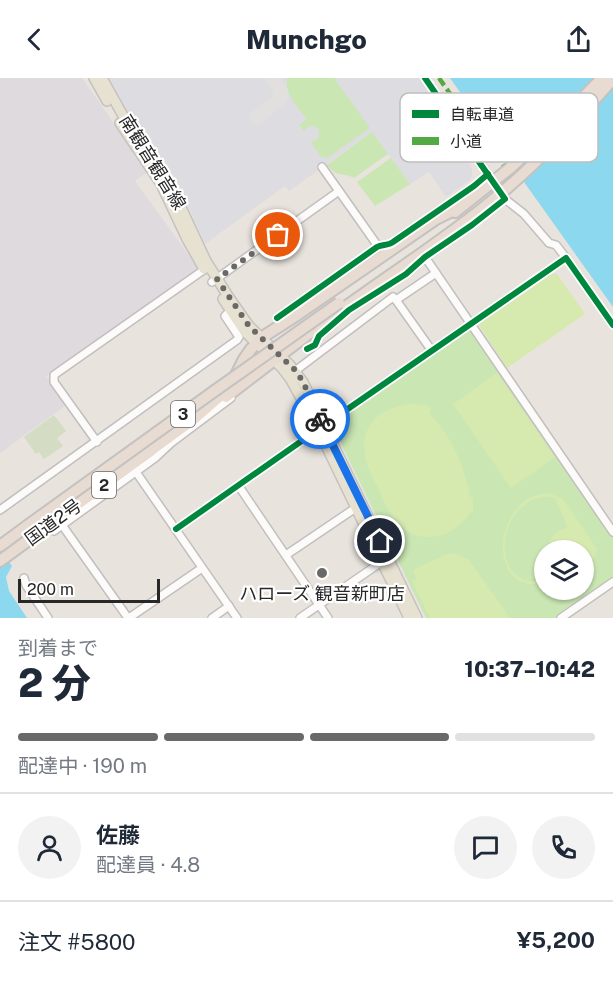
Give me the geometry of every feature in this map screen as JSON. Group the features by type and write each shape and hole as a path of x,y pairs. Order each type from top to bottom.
{"highway":[{"name":"3","path":"588,93 602,78"},
{"name":"3","path":"598,95 613,79"},
{"name":"3","path":"0,546 146,433 464,214 514,175 525,162"},
{"name":"3","path":"337,300 460,207 535,162"},
{"path":"383,285 468,219 514,175"},
{"path":"296,312 436,219 460,207"},
{"name":"2","path":"276,358 383,285"},
{"name":"2","path":"259,341 296,312"},
{"name":"国道2号","path":"0,561 194,419 232,383 244,359 259,341"},
{"name":"国道2号","path":"194,419 276,358"}],"main road":[{"name":"南観音観音線","path":"94,78 160,184 187,239 205,269 259,341 276,358 296,371 303,382 321,427 359,507 417,618"},
{"name":"南観音観音線","path":"102,78 126,121 172,188 230,311 245,332 259,341"},
{"name":"南観音観音線","path":"276,358 321,427"},
{"name":"南観音観音線","path":"385,560 410,618"}],"street":[{"path":"426,78 436,93"},
{"path":"474,186 478,177 475,162"},
{"path":"277,318 296,312 377,247 393,243 489,176 480,162"},
{"path":"322,167 377,247"},
{"path":"214,280 339,191"},
{"path":"307,349 315,345 319,336 349,310 383,285 410,272 425,257 472,225 504,198 524,214 549,243 556,245 613,325"},
{"path":"425,257 613,532"},
{"path":"176,529 566,258"},
{"path":"97,442 54,382 54,375 205,269"},
{"path":"396,300 436,273"},
{"path":"296,371 393,297 432,351"},
{"path":"0,510 237,340 239,337 225,316 230,311"},
{"path":"54,531 155,458 171,443 244,389 246,382"},
{"path":"136,472 237,618"},
{"path":"238,485 328,618"},
{"path":"286,555 359,507"},
{"path":"62,525 129,618 202,568"},
{"path":"300,618 385,560"},
{"path":"24,578 26,585 48,618"},
{"path":"563,618 613,582"},
{"path":"212,618 229,606"}],"shaded area":[{"path":"0,78 82,78 147,172 135,181 198,268 197,271 46,376 66,405 0,453"},
{"path":"109,78 419,78 429,93 400,93 400,162 469,162 472,175 470,180 446,197 429,172 410,184 372,132 289,191 285,186 205,244 179,186 135,124"}],"green space":[{"path":"287,78 334,78 370,128 327,158 321,157 311,142 319,137 319,130 311,126 304,131 299,125 307,119 290,95"},
{"path":"372,132 388,154 354,178 337,173 327,165"},
{"path":"391,158 410,184 375,206 357,182"},
{"path":"550,274 557,274 585,314 507,368 478,324"},
{"path":"467,331 471,332 613,536 613,579 594,592 594,540 534,540 534,600 582,600 556,618 426,618 333,427 335,422"},
{"path":"497,373 555,457 511,488 453,404"},
{"path":"414,404 422,406 424,404 431,409 429,413 444,431 456,452 465,474 470,497 473,498 473,512 471,511 457,527 439,536 419,536 397,522 384,502 365,456 366,434 376,418 393,408"},
{"path":"54,415 66,431 57,438 63,446 44,459 39,452 36,454 24,437"},
{"path":"549,493 563,499 591,540 551,540 560,530 568,527 555,498 542,497 530,501 519,509 506,534 507,561 513,572 524,580 534,576 526,580 534,582 531,584 517,580 508,569 504,555 504,538 508,522 517,508 531,497"},
{"path":"454,553 469,560 510,618 430,618 412,581 417,579 413,570"}],"water":[{"path":"450,78 613,78 613,307 510,162 598,162 598,93 461,93"},
{"path":"0,549 12,566 6,577 9,591 27,618 0,618"}],"taxiway":[{"path":"257,117 281,98 281,92 272,78"}],"marked path":[{"path":"439,78 450,93"}],"cycle path":[{"path":"425,78 435,93"},
{"path":"307,349 315,345 319,336 349,310 406,274 425,257 505,199 479,162"},
{"path":"277,318 377,247 393,242 488,174"},
{"path":"176,529 566,258 613,325"}],"way so far":[{"path":"278,235 217,279 249,326 296,371 320,419"}],"place":[{"name":"ハローズ 観音新町店","path":"322,573"}],"route":[{"path":"320,419 380,541"}]}
